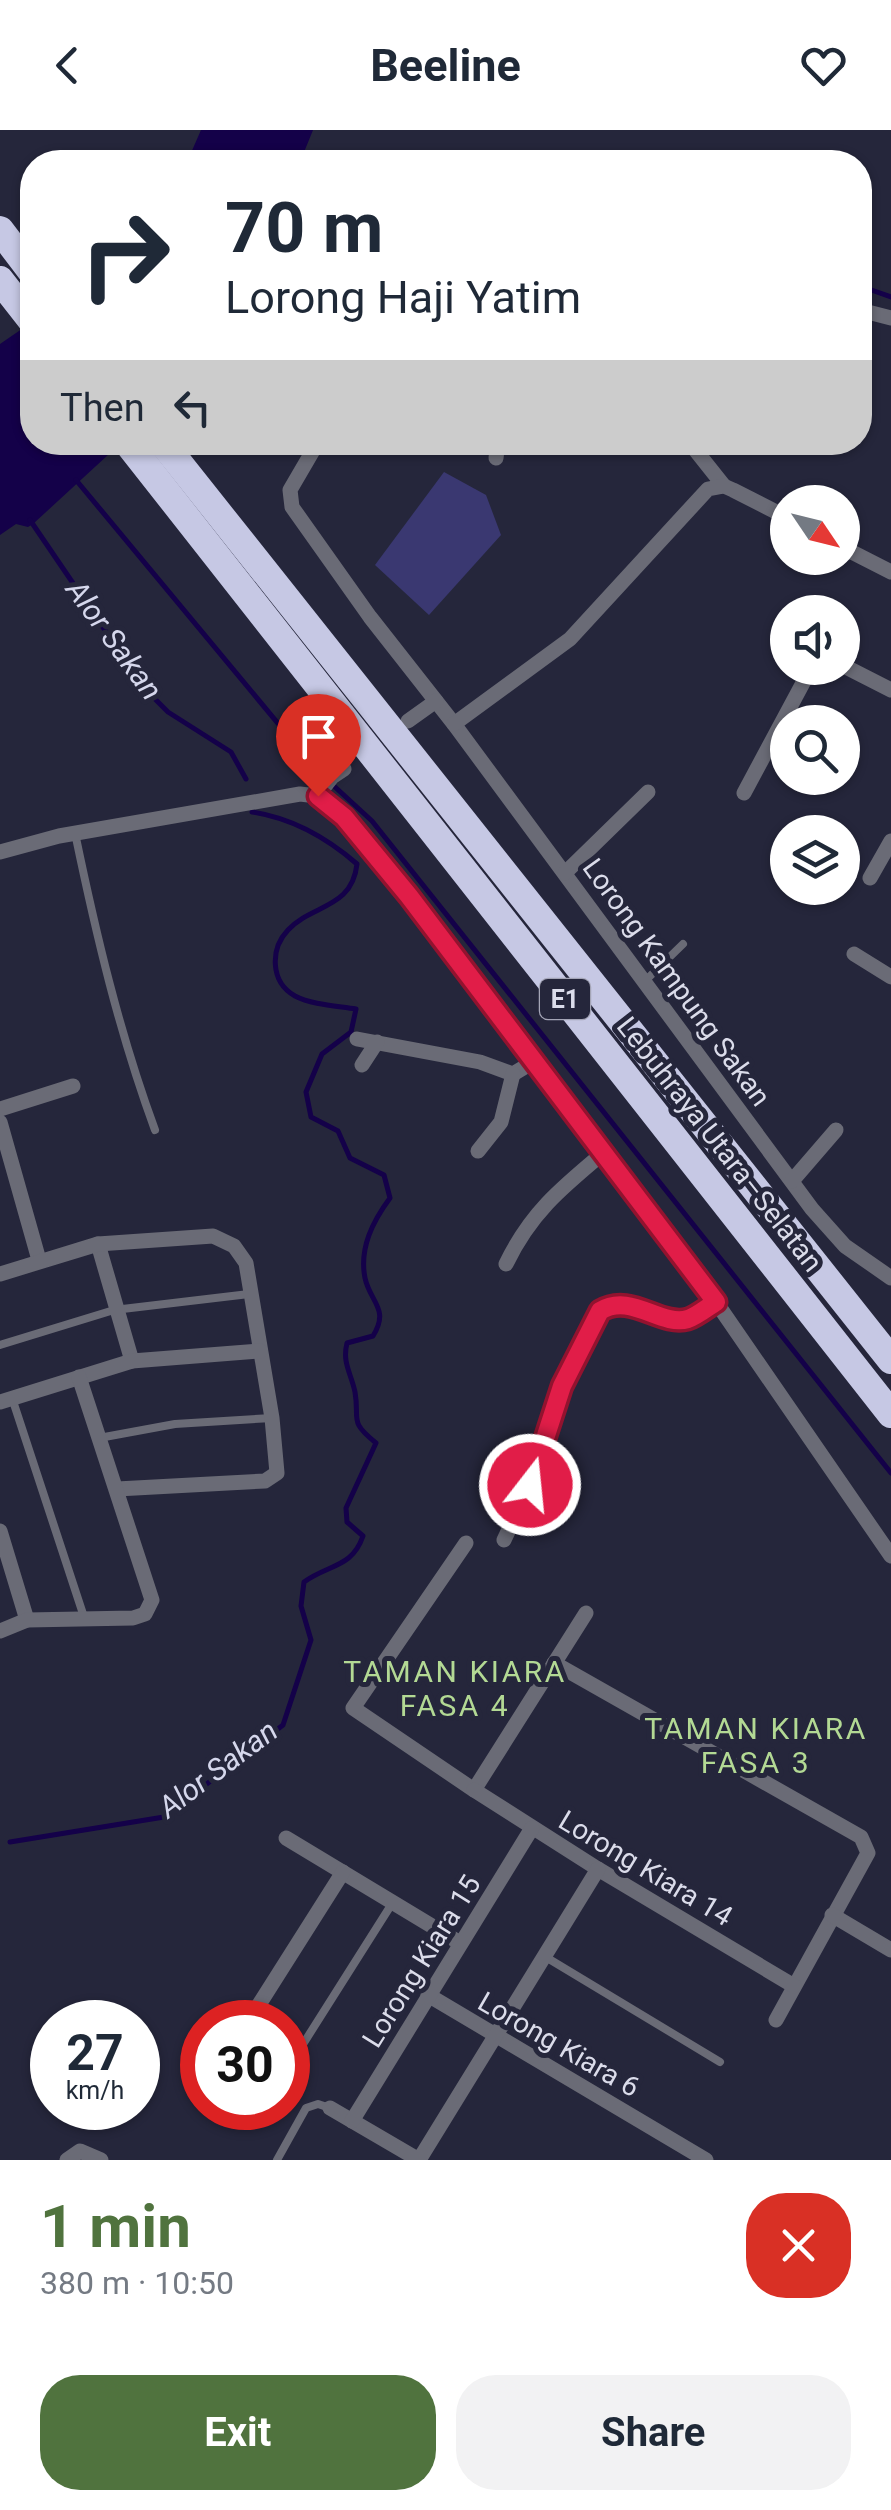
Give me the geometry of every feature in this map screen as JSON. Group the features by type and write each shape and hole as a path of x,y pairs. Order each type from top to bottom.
{"highway":[{"path":"2,232 20,256"},
{"path":"0,280 20,306"},
{"name":"Lebuhraya Utara–Selatan","path":"138,455 891,1414"},
{"name":"Lebuhraya Utara–Selatan","path":"172,455 891,1360"}],"street":[{"name":"Lorong Kampung Sakan","path":"310,455 290,490 292,507 792,1180 845,1246 891,1278"},
{"path":"699,455 724,486 770,509"},
{"path":"454,724 570,639 700,494 724,486"},
{"path":"860,556 891,572"},
{"path":"860,674 891,690"},
{"path":"744,794 802,685"},
{"path":"408,722 436,701"},
{"path":"318,796 332,777 344,769"},
{"path":"565,873 648,792"},
{"path":"0,852 75,833 300,794 318,796 344,817 398,883 716,1302 891,1556"},
{"path":"870,878 891,841"},
{"path":"854,954 891,977"},
{"path":"357,1038 480,1062 513,1074"},
{"path":"362,1065 377,1042"},
{"path":"478,1151 500,1122 513,1074 533,1062"},
{"path":"0,1108 74,1086"},
{"path":"0,1122 39,1260"},
{"path":"792,1180 836,1130"},
{"path":"506,1264 534,1215 602,1154"},
{"path":"0,1274 98,1244 213,1236 234,1246 246,1263 279,1466 272,1478 117,1490"},
{"path":"98,1244 114,1310 132,1361"},
{"path":"504,1540 530,1485 562,1386 600,1311 621,1304 676,1319 689,1318 716,1302"},
{"path":"6,1400 132,1361 260,1350"},
{"path":"0,1632 28,1620 133,1618 145,1614 152,1600 79,1377"},
{"path":"0,1531 28,1620"},
{"name":"Lorong Kiara 14","path":"466,1543 353,1708 532,1828 794,1986"},
{"path":"474,1790 586,1613"},
{"path":"554,1663 855,1832 868,1852 776,2020"},
{"name":"Lorong Kiara 15","path":"352,2121 532,1828"},
{"path":"286,1838 460,1943"},
{"path":"330,2108 419,2160 598,1869"},
{"path":"262,2000 343,1872"},
{"path":"832,1915 891,1950"},
{"name":"Lorong Kiara 6","path":"428,1995 706,2160"},
{"path":"67,2160 80,2152 102,2160"}],"lane":[{"path":"75,833 108,985 155,1130"},
{"path":"645,981 683,944"},
{"path":"0,1345 114,1310 250,1294"},
{"path":"6,1400 85,1620"},
{"path":"98,1438 176,1424 272,1418"},
{"path":"310,2033 392,1902"},
{"path":"544,1956 720,2062"},
{"path":"277,2160 306,2108 318,2104 330,2108"}],"shaded area":[{"path":"201,130 313,130 305,150 192,150"},
{"path":"20,330 20,455 108,455 33,524 16,524 0,535 0,344"},
{"path":"444,472 486,495 501,535 429,615 375,565"}],"waterway":[{"path":"872,290 891,297"},
{"path":"76,480 320,774"},
{"name":"Alor Sakan","path":"30,520 145,689 168,712 231,752 246,779"},
{"path":"335,787 372,821 891,1473"},
{"name":"Alor Sakan","path":"10,1842 164,1817 283,1725 311,1640 301,1606 304,1582 346,1560 363,1536 347,1522 346,1508 376,1443 358,1424 346,1350 347,1343 373,1336 378,1327 379,1312 367,1286 364,1256 373,1226 390,1198 384,1175 350,1158 338,1131 311,1117 306,1092 322,1054 351,1032 356,1009 295,996 281,982 275,965 278,946 288,930 339,898 354,879 357,864 308,830 252,812"}],"district":[{"name":"TAMAN KIARA FASA 4","path":"455,1689"},
{"name":"TAMAN KIARA FASA 3","path":"756,1746"}],"route":[{"path":"318,796 344,817 409,896 716,1302 689,1318 676,1319 621,1304 600,1311 562,1386 530,1485"}]}
